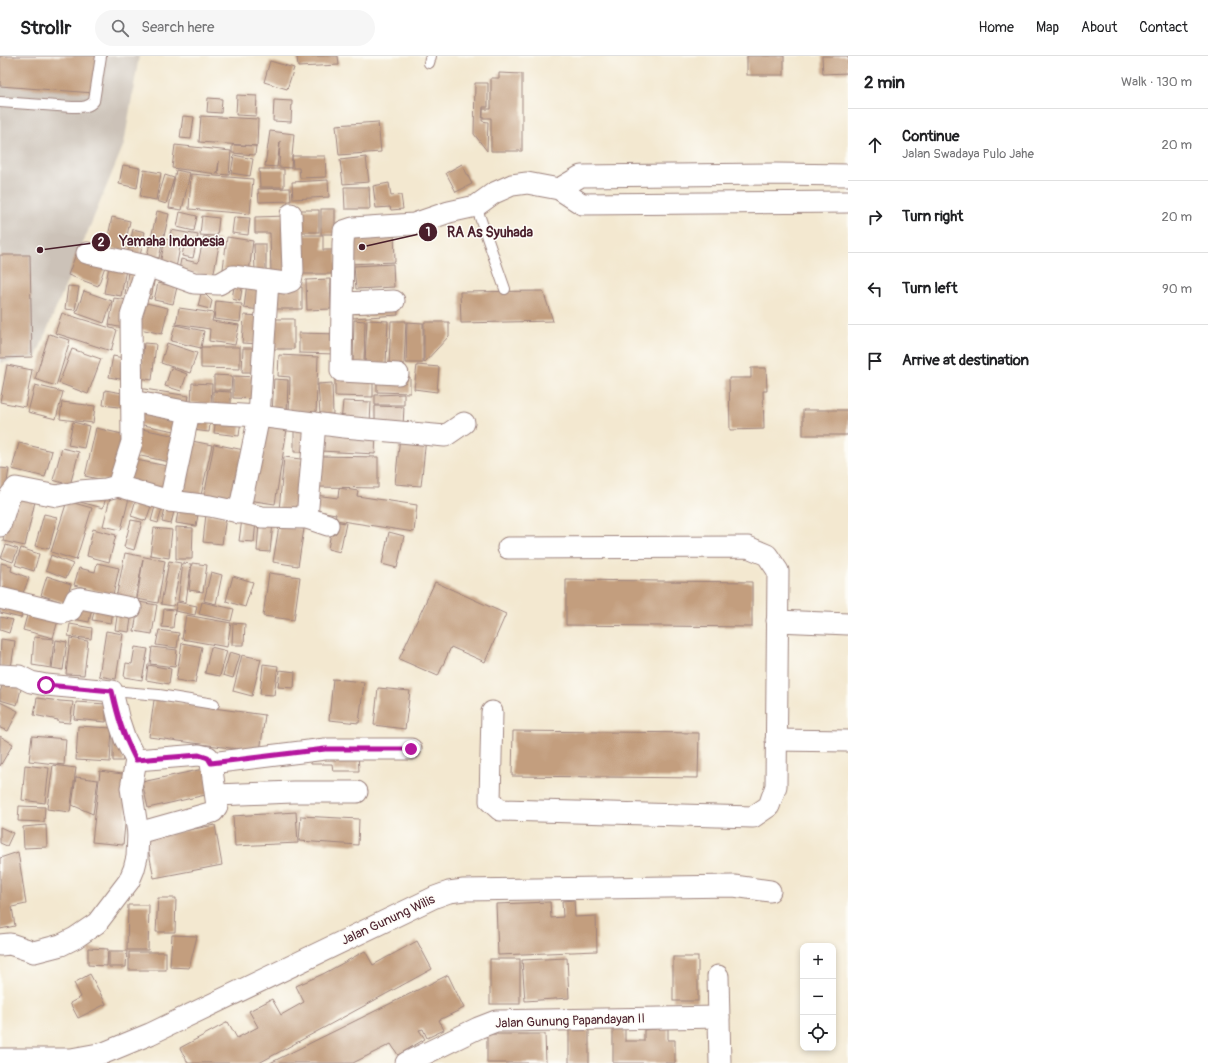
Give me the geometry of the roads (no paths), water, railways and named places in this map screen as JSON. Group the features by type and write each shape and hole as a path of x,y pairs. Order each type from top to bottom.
{"street":[{"path":"776,174 777,203"},
{"path":"559,189 581,176 776,174 848,175"},
{"path":"398,374 342,372 342,243 344,231 354,228 414,224 449,212 476,206 494,193 512,185 527,184 559,189 582,204 848,202"},
{"path":"87,253 147,266 194,283 219,284 233,276 285,283 290,281 293,271 291,214"},
{"path":"118,486 132,442 131,316 147,266"},
{"path":"238,513 259,416 268,281"},
{"path":"343,304 394,301"},
{"path":"132,401 189,412 259,416 344,427 445,436 464,424"},
{"path":"170,501 189,412"},
{"path":"307,518 315,423"},
{"path":"0,526 9,497 16,488 56,496 118,486 170,501 210,506 262,518 307,518 328,525"},
{"path":"492,712 490,801 500,810 753,817 769,806 776,786 778,572 767,555 748,547 508,548"},
{"path":"0,598 62,613 70,610 76,599 80,598 131,608"},
{"path":"777,621 848,624"},
{"path":"0,674 19,676 30,682 46,685 112,691 125,739 136,760 131,788 138,833 137,857 129,881 97,923 75,938 46,950 34,952 10,944 0,945"},
{"path":"776,740 848,741"},
{"path":"211,763 325,749 411,749"},
{"path":"136,760 199,755 208,758 211,763 217,806 213,812 138,833"},
{"path":"216,795 293,792 357,792"},
{"name":"Jalan Gunung Wilis","path":"0,1059 30,1061 70,1059 104,1053 150,1034 435,897 449,892 464,890 734,886 770,891"},
{"path":"718,976 720,1063"},
{"name":"Jalan Gunung Papandayan II","path":"406,1063 478,1028 496,1021 719,1017"}],"lane":[{"path":"0,102 72,107 90,106 94,101 101,56"},
{"path":"476,206 505,289"},
{"path":"112,691 159,695 214,704"}],"place":[{"name":"RA As Syuhada","path":"362,247"},
{"name":"Yamaha Indonesia","path":"40,250"}]}
